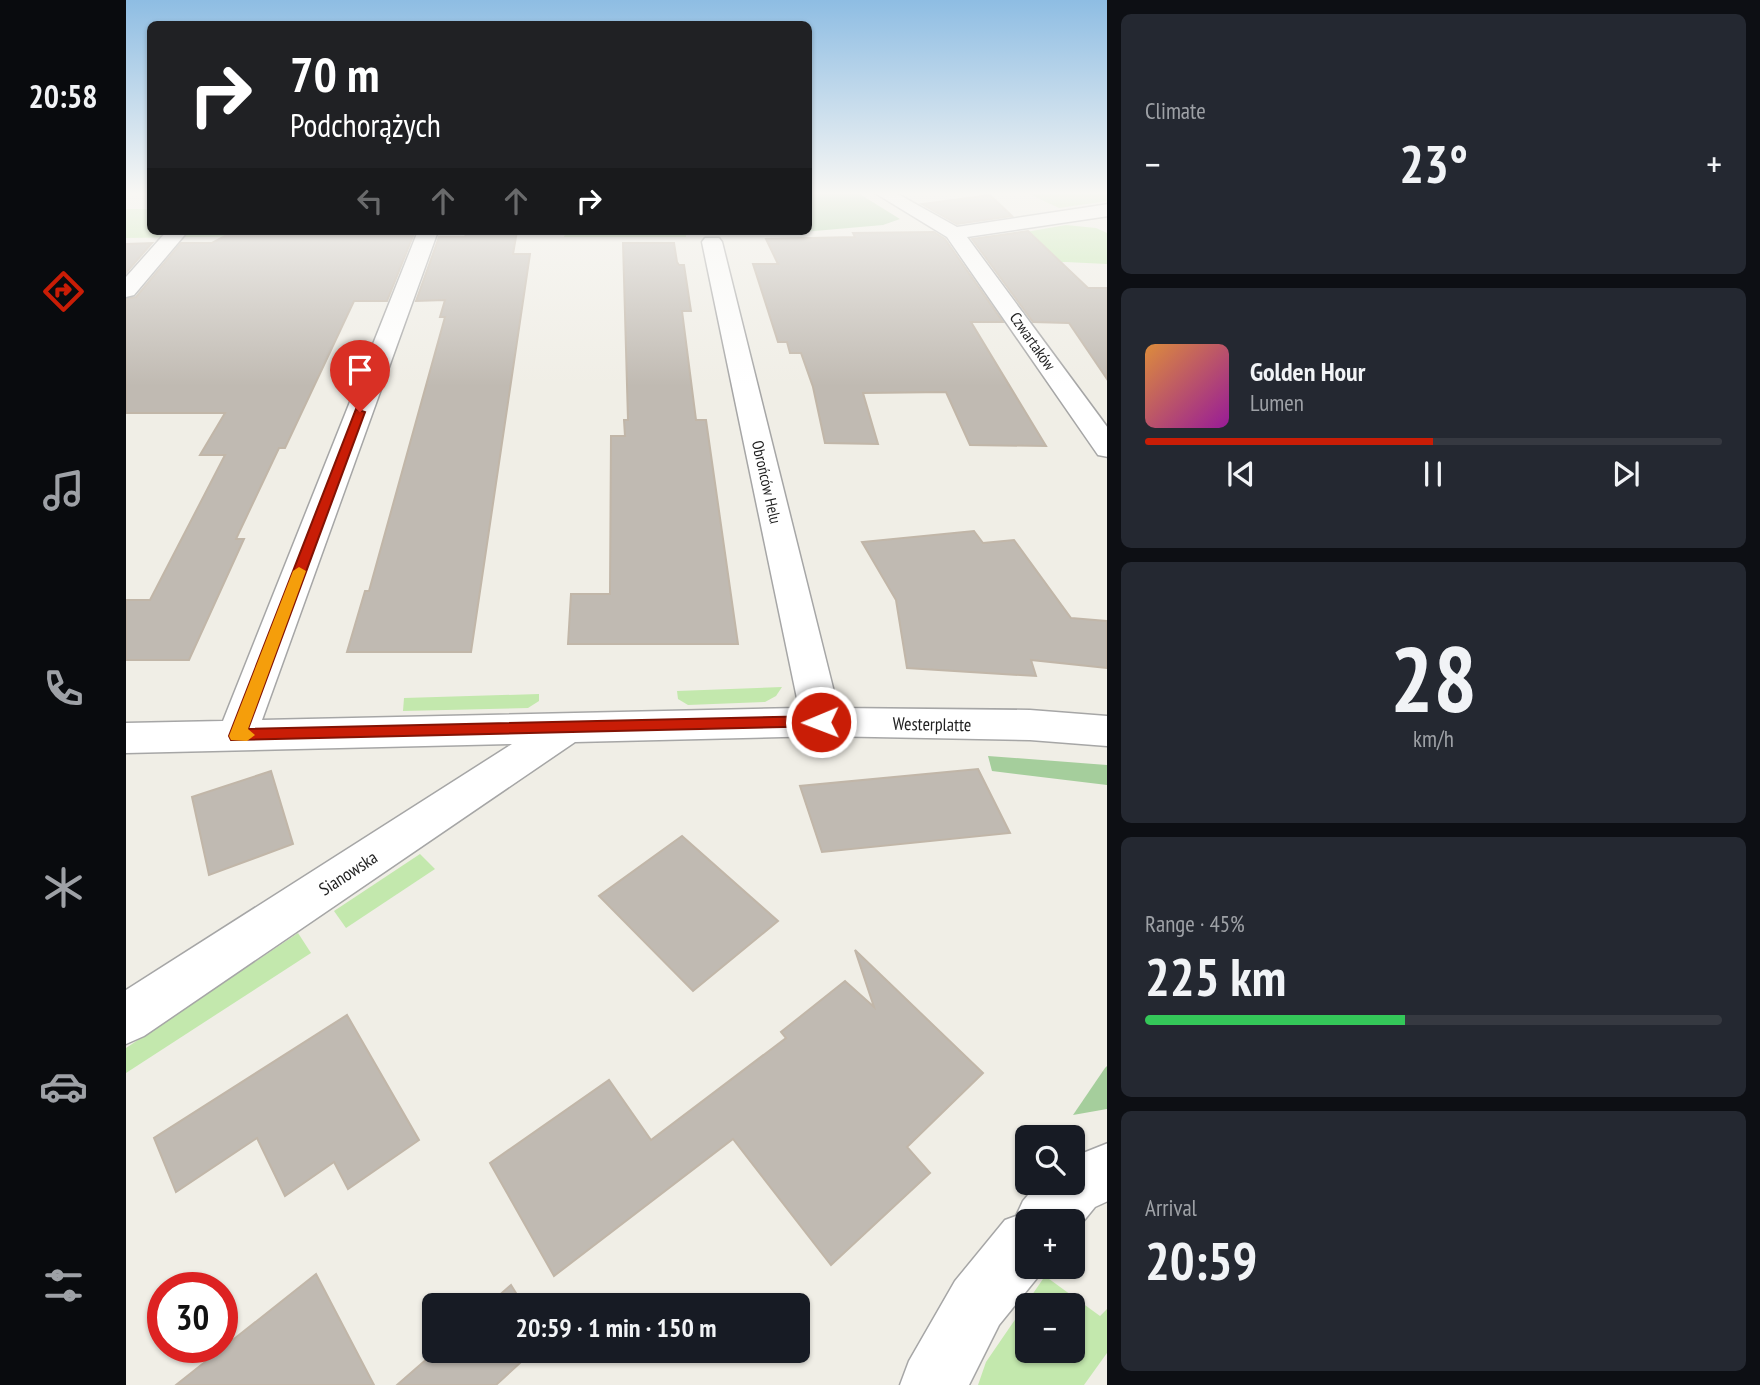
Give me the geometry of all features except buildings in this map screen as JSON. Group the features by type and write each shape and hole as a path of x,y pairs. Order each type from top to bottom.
{"street":[{"path":"126,290 155,258"},
{"path":"237,736 418,258"},
{"name":"Obrońców Helu","path":"716,258 821,722"},
{"name":"Czwartaków","path":"972,258 1107,449"},
{"name":"Westerplatte","path":"126,738 821,722 1030,725 1107,731"},
{"name":"Sianowska","path":"126,1019 570,726"},
{"path":"1055,1209 1074,1186 1107,1172"},
{"path":"933,1385 977,1303 1015,1257"}],"green space":[{"path":"1003,258 1107,258 1107,264 1066,262 1008,265"},
{"path":"782,687 776,696 765,702 688,705 678,699 677,691"},
{"path":"539,694 539,701 528,708 403,711 404,698"},
{"path":"988,756 1107,765 1107,785 992,771"},
{"path":"420,854 435,869 346,928 334,911"},
{"path":"298,933 311,953 126,1073 126,1048"},
{"path":"1107,1066 1107,1109 1073,1115 1105,1068"},
{"path":"1043,1279 1049,1279 1068,1293 1033,1293"},
{"path":"1085,1305 1100,1316 1107,1309 1107,1353 1084,1385 978,1385 986,1362 1015,1320 1015,1363 1085,1363"}],"slow traffic":[{"path":"247,735 237,736 299,571"}],"route":[{"path":"360,412 237,736 821,722"}]}
